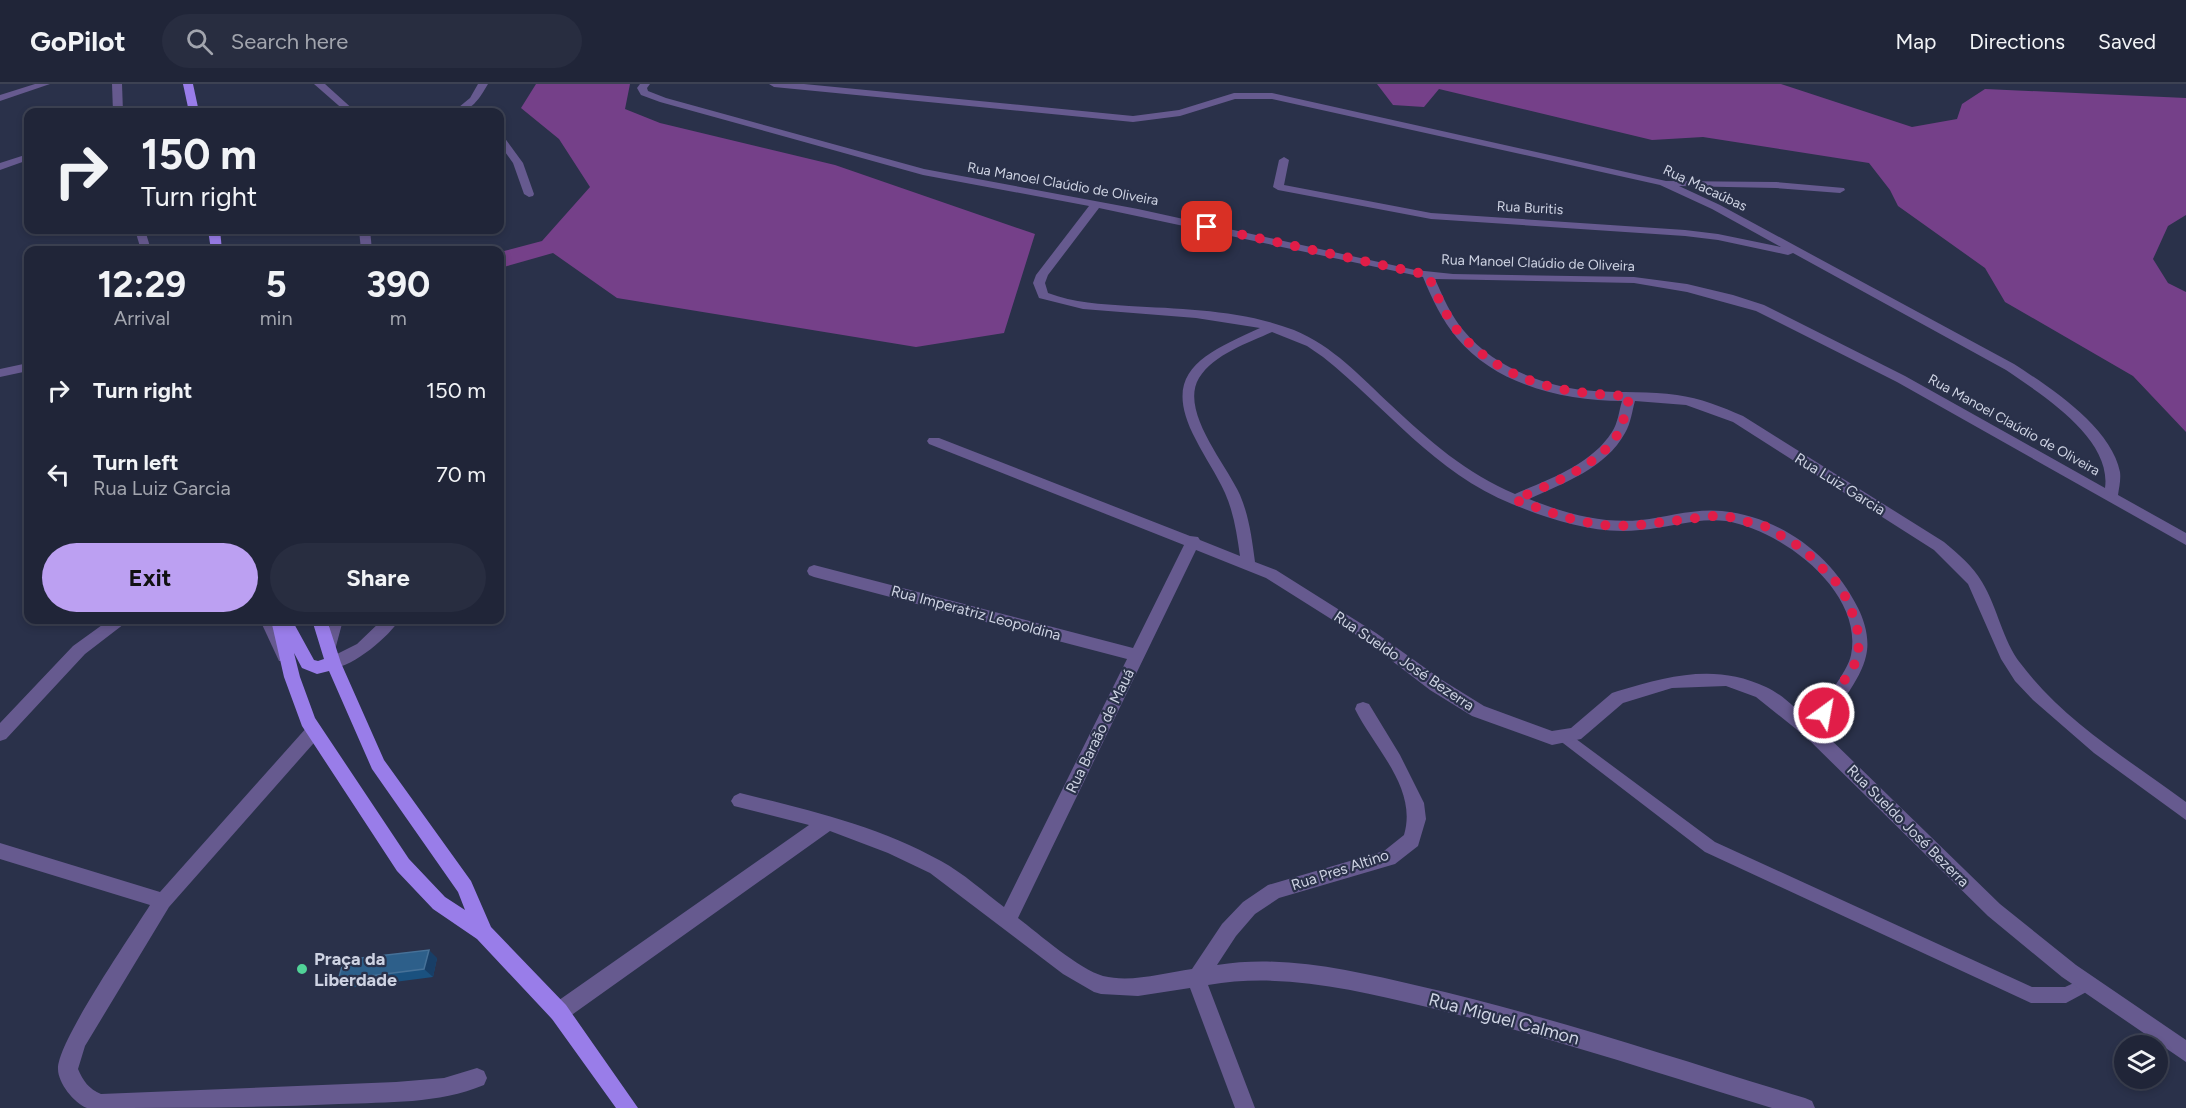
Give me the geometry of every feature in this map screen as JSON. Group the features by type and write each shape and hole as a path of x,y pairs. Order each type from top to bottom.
{"main road":[{"path":"188,84 193,108"},
{"path":"280,624 292,677 314,731 403,865 439,903 484,933 559,1012 628,1108"},
{"path":"287,624 309,664 317,668 331,656"},
{"path":"321,624 354,716 378,764 465,887 484,933"}],"street":[{"path":"0,98 45,84"},
{"path":"117,84 118,108"},
{"path":"319,84 348,108"},
{"path":"467,108 483,84"},
{"name":"Rua Manoel Claúdio de Oliveira","path":"645,84 642,88 644,93 663,100 922,172 1096,204 1428,275 1634,280 1728,298 1760,308 1901,379 2186,540"},
{"name":"Rua Macaúbas","path":"774,84 1106,117 1152,118 1179,113 1234,96 1272,96 1663,183 1716,207 1809,257 2010,367 2044,389 2076,417 2105,449 2113,472 2111,497"},
{"path":"504,144 518,163 529,194"},
{"path":"0,167 24,158"},
{"name":"Rua Buritis","path":"1284,160 1278,187 1389,209 1461,219 1718,237 1809,257"},
{"path":"1663,183 1776,185 1840,190"},
{"path":"1096,204 1042,275 1039,283 1043,295 1052,299 1102,308 1235,320 1272,327 1311,344 1342,366 1440,458 1474,480 1515,500 1564,517 1598,525 1631,526 1722,515 1767,527 1803,549 1841,587 1857,624 1859,657 1812,732"},
{"name":"Rua Luiz Garcia","path":"1428,275 1444,310 1467,341 1504,369 1540,385 1586,395 1670,398 1707,406 1738,419 1939,546 1961,565 1976,585 1997,638 2020,675 2066,723 2186,812"},
{"path":"1248,564 1241,518 1232,492 1191,416 1188,400 1189,383 1203,366 1219,354 1272,327"},
{"path":"0,373 24,368"},
{"path":"1515,500 1575,472 1600,454 1619,431 1630,396"},
{"name":"Rua Sueldo José Bezerra","path":"934,441 1248,564 1304,593 1371,637 1436,685 1478,711 1552,738 1575,734 1618,698 1672,682 1726,680 1761,692 1812,732 1994,910 2087,984 2186,1052"},
{"name":"Rua Baraão de Mauá","path":"1007,921 1193,541"},
{"name":"Rua Imperatriz Leopoldina","path":"814,571 1137,655"},
{"path":"0,734 79,650 113,624"},
{"path":"331,656 362,648 388,624"},
{"name":"Rua Pres Altino","path":"1196,979 1229,930 1249,908 1274,891 1389,858 1412,840 1417,812 1405,782 1375,726 1363,709"},
{"path":"314,731 163,901 76,1042 68,1069 75,1085 85,1098 100,1104 396,1092 444,1088 477,1078"},
{"name":"Rua Miguel Calmon","path":"740,801 828,822 894,847 936,867 1070,968 1101,984 1138,987 1240,970 1282,971 1360,982 1506,1016 1805,1108"},
{"path":"559,1012 828,822"},
{"path":"0,851 163,901"},
{"path":"1196,979 1245,1108"}],"lane":[{"path":"268,624 292,677"},
{"path":"331,656 336,624"},
{"path":"1564,736 1710,847 2031,995 2066,995 2087,984"}],"shaded area":[{"path":"536,84 630,84 625,109 660,123 835,165 1035,234 1004,333 916,347 617,298 553,253 504,267 504,251 542,241 590,187 559,139 521,108"},
{"path":"1377,84 1781,84 1912,127 1957,119 1962,104 1985,89 2186,98 2186,215 2168,226 2153,259 2168,283 2186,292 2186,432 2133,376 2005,302 1985,268 1898,206 1890,190 1869,163 1703,137 1652,140 1439,89 1424,107 1393,105"}],"building":[{"path":"429,950 424,969 338,980 344,960"}],"place":[{"name":"Praça da Liberdade","path":"302,969"}],"route":[{"path":"1207,227 1428,275 1444,310 1467,341 1504,369 1540,385 1586,395 1630,396 1619,431 1600,454 1575,472 1515,500 1564,517 1598,525 1631,526 1722,515 1767,527 1803,549 1841,587 1857,624 1859,657 1824,713"}]}
